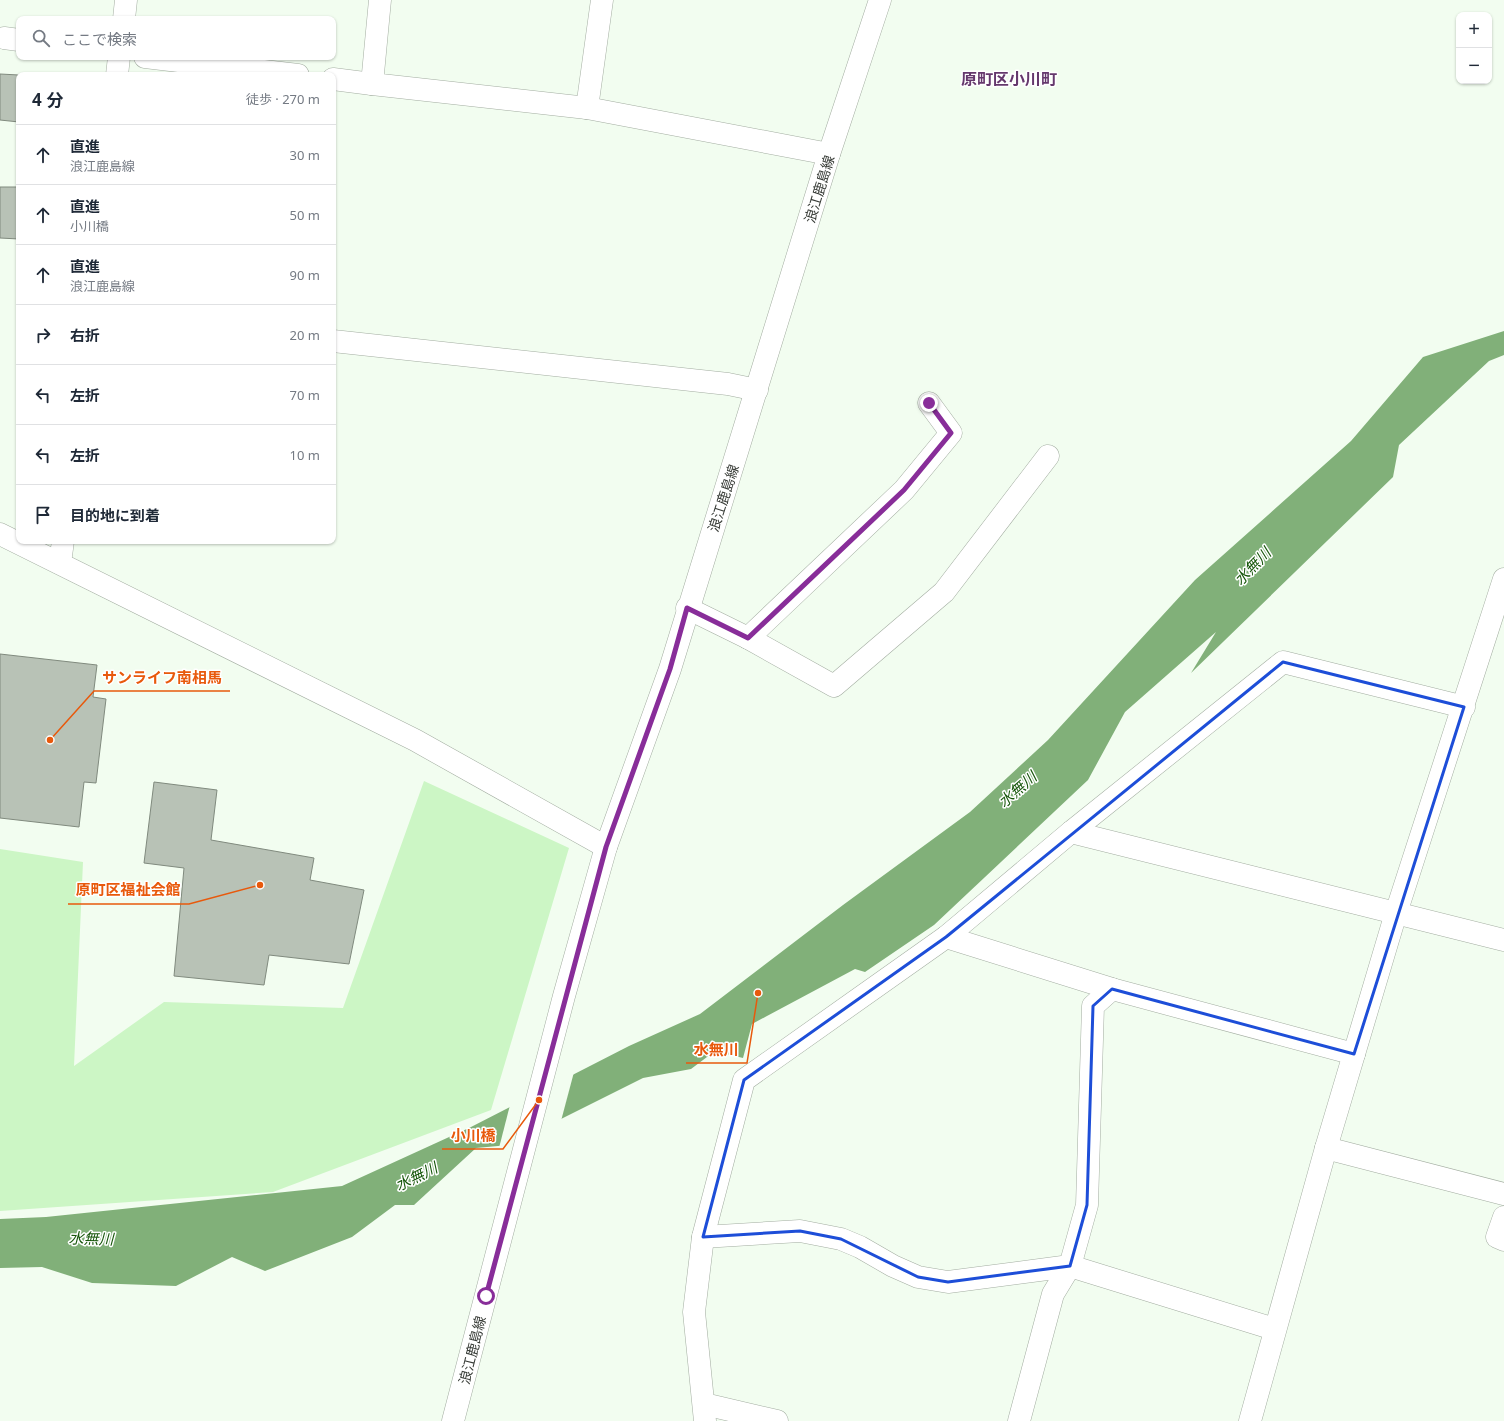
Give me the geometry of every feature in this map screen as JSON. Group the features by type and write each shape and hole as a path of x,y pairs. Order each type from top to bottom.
{"street":[{"path":"124,16 126,0"},
{"path":"372,84 380,0"},
{"path":"587,108 602,0"},
{"name":"浪江鹿島線","path":"453,1421 516,1187 564,996 606,847 670,669 687,608 757,390 829,154 880,0"},
{"path":"118,72 120,60"},
{"path":"170,60 272,72"},
{"path":"336,79 587,108 829,154"},
{"path":"336,341 728,384 757,390"},
{"path":"748,638 904,490 951,433 929,403"},
{"path":"687,608 748,638 834,686 944,592 1048,456"},
{"path":"0,534 16,542"},
{"path":"21,544 415,740 606,847"},
{"path":"60,563 63,544"},
{"path":"1250,1421 1274,1329 1326,1148 1396,913 1464,707 1504,579"},
{"path":"777,1421 705,1413 694,1312 703,1237 744,1080 946,937 1071,832 1283,662 1464,707"},
{"path":"1071,832 1504,940"},
{"path":"946,937 1112,989 1354,1054"},
{"path":"1019,1421 1053,1294 1070,1266 1087,1205 1093,1006 1112,989"},
{"path":"1326,1148 1504,1194"},
{"path":"1504,1217 1497,1238 1504,1240"},
{"path":"703,1237 800,1231 841,1239 860,1247 893,1266 918,1277 948,1282 1070,1266 1274,1329"}],"highlighted area":[{"path":"1283,662 1464,707 1354,1054 1112,989 1093,1006 1087,1205 1070,1266 948,1282 918,1277 841,1239 800,1231 703,1237 744,1080 946,937"}],"shaded area":[{"path":"424,781 569,848 491,1110 273,1192 0,1211 0,849 83,862 74,1066 164,1002 343,1008"}],"water":[{"path":"1504,331 1504,355 1489,361 1399,445 1393,477 1191,673 1216,632 1125,712 1088,780 934,925 865,972 855,969 752,1024 743,1058 715,1051 691,1069 643,1078 509,1145 476,1148 414,1205 395,1205 352,1237 265,1271 232,1257 176,1286 92,1283 42,1267 0,1268 0,1219 46,1217 342,1186 471,1127 629,1046 700,1014 843,905 970,812 1048,740 1195,580 1351,441 1423,357"}],"pier":[{"path":"574,1072 561,1121 509,1147 499,1148 510,1105"}],"building":[{"path":"0,74 16,75 16,122 0,120"},
{"path":"0,187 16,187 16,239 0,238"},
{"path":"0,654 97,665 93,697 106,699 96,783 84,782 79,827 0,818"},
{"path":"154,782 217,790 211,840 314,858 310,880 364,890 349,964 269,955 264,985 174,976 184,868 144,863"}],"place":[{"name":"サンライフ南相馬","path":"50,740"},
{"name":"原町区福祉会館","path":"260,885"},
{"name":"水無川","path":"758,993"},
{"name":"小川橋","path":"539,1100"}],"district":[{"name":"原町区小川町","path":"1009,79"}],"route":[{"path":"486,1296 516,1187 564,996 606,847 670,669 687,608 748,638 904,490 951,433 929,403"}]}
